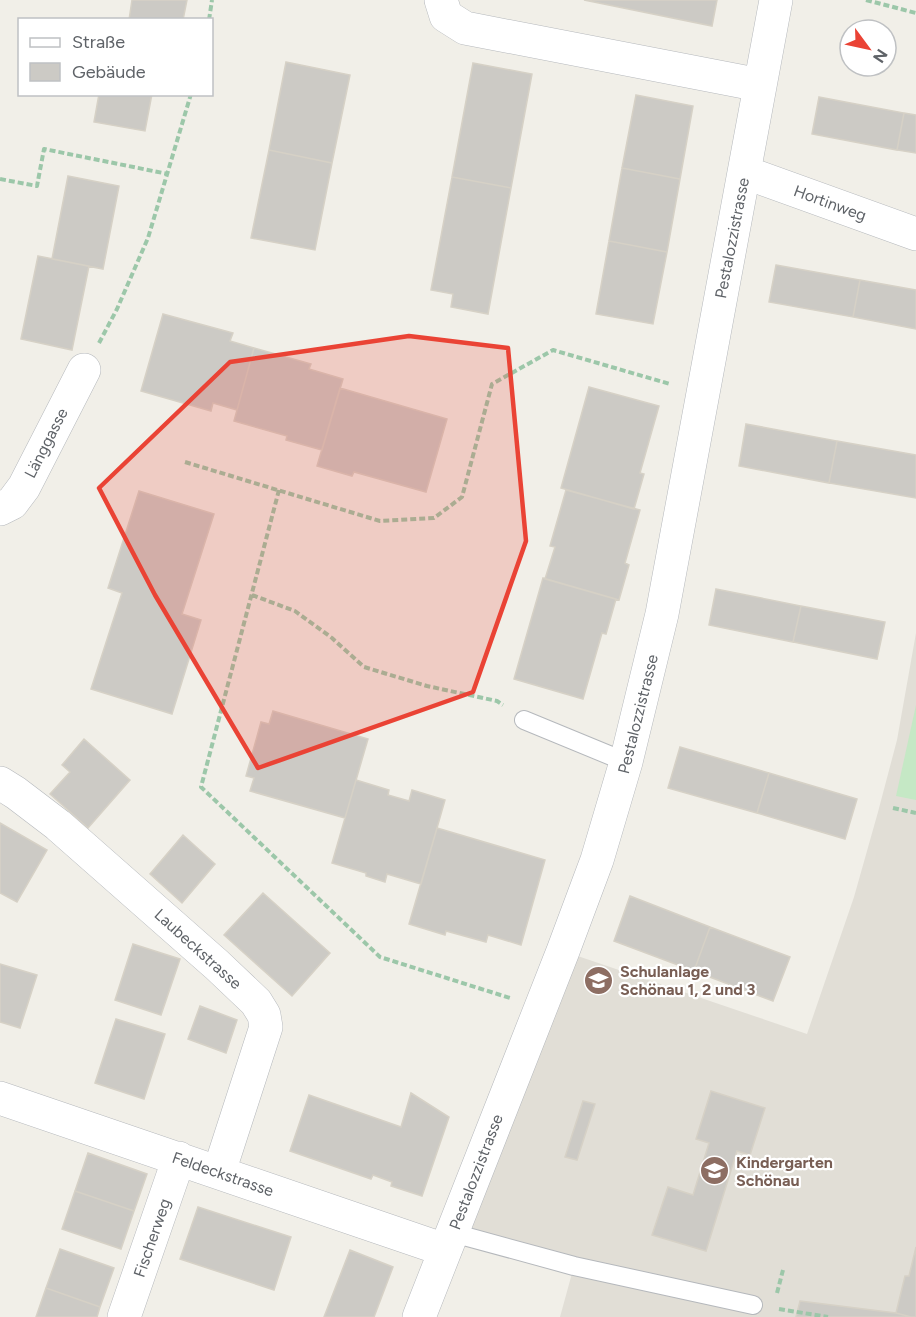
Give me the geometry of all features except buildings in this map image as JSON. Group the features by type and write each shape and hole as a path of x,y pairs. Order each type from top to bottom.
{"street":[{"path":"441,0 446,16 465,28 760,85"},
{"name":"Pestalozzistrasse","path":"419,1317 597,860 626,762 662,614 776,0"},
{"name":"Hortinweg","path":"744,172 916,234"},
{"name":"Länggasse","path":"0,509 12,503 24,487 84,369"},
{"name":"Laubeckstrasse","path":"0,783 58,825 217,965 256,1002 264,1015 266,1027 219,1172"},
{"name":"Feldeckstrasse","path":"0,1098 219,1172 449,1241"},
{"name":"Fischerweg","path":"124,1317 179,1158"}],"lane":[{"path":"524,720 626,762"},
{"path":"449,1241 753,1305"}],"path":[{"path":"208,18 212,0"},
{"path":"866,0 916,13"},
{"path":"84,369 117,309 148,238 190,96"},
{"path":"0,179 37,186 44,149 168,174"},
{"path":"185,462 380,521 434,518 462,497 492,384 553,350 702,393"},
{"path":"279,490 201,787 380,957 541,1008"},
{"path":"252,595 295,611 332,638 364,667 427,686 497,701 524,720"},
{"path":"893,808 916,813"},
{"path":"773,1308 783,1270"},
{"path":"753,1305 828,1317"}],"highlighted area":[{"path":"409,336 508,348 526,541 473,692 258,768 155,595 99,488 230,362"}],"shaded area":[{"name":"Schulanlage Schönau 1, 2 und 3","path":"916,633 916,1317 560,1317 574,1266 453,1233 563,951 807,1034 854,897 878,812 897,740"}],"green space":[{"path":"916,705 916,800 896,796"}],"place":[{"name":"Schulanlage Schönau 1, 2 und 3","path":"599,980"},
{"name":"Kindergarten Schönau","path":"715,1171"}]}
